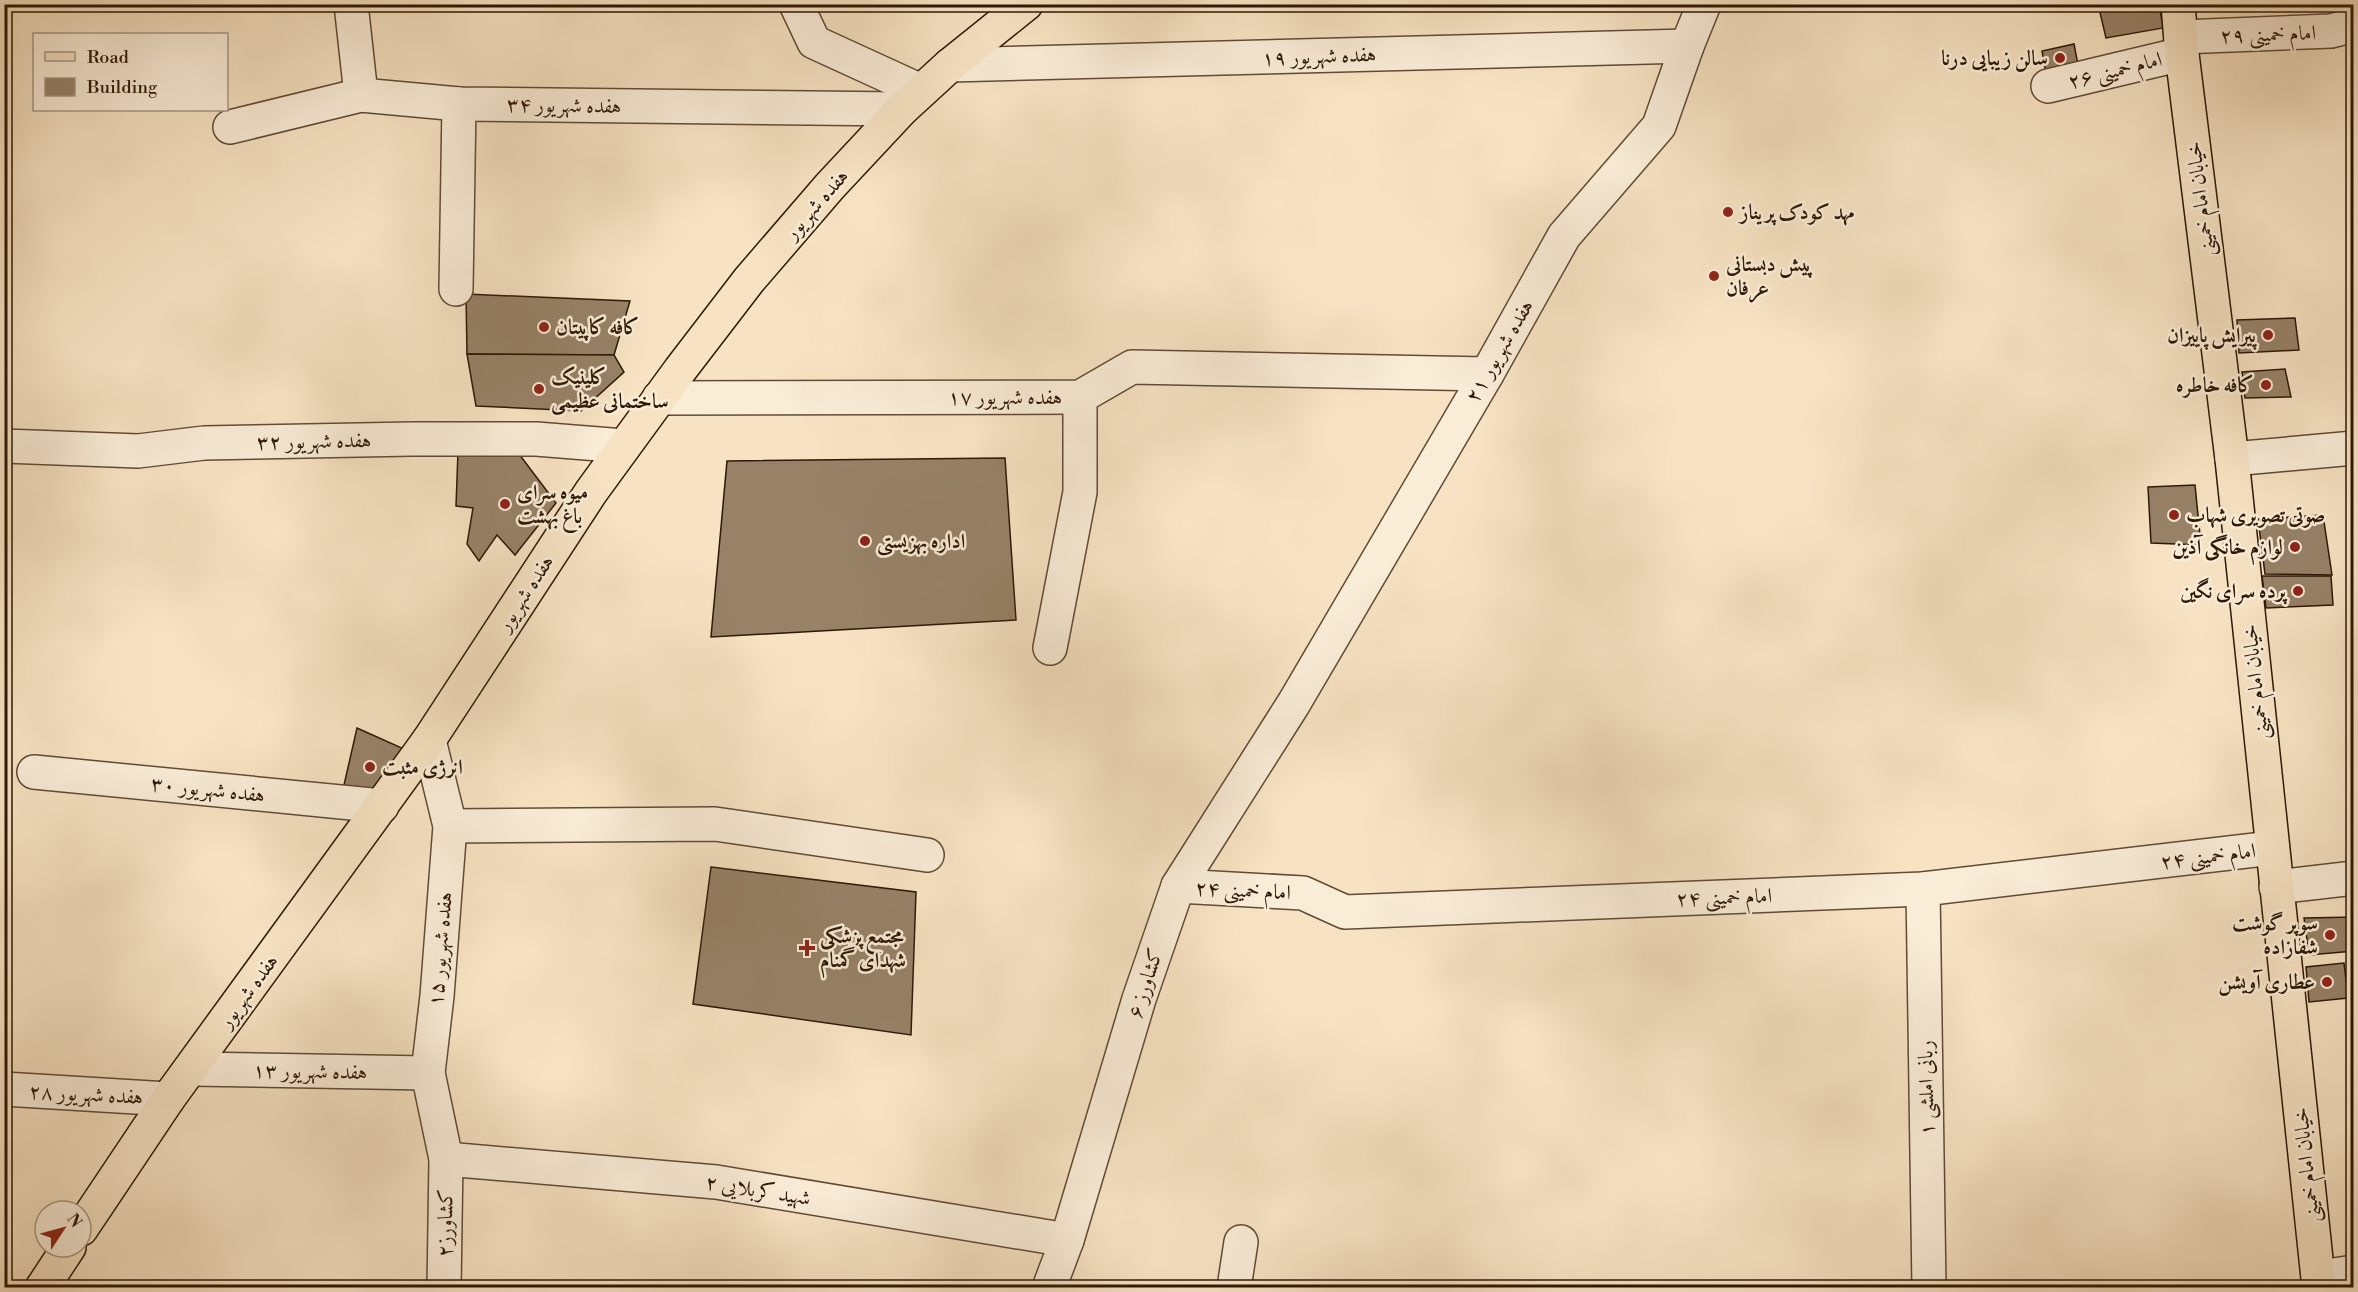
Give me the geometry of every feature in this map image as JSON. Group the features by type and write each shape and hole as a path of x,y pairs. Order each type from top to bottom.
{"main road":[{"name":"هفده شهریور","path":"93,1211 168,1099 429,740 624,446 749,280 830,186 912,100 950,65 1026,4"},
{"name":"خیابان امام خمینی","path":"2178,4 2181,46 2232,459 2319,1282"},
{"path":"42,1287 61,1259"}],"street":[{"path":"351,4 361,95"},
{"path":"796,4 814,42 912,100"},
{"name":"هفده شهریور ۲۱","path":"1294,703 1487,374 1564,236 1659,126 1704,4"},
{"name":"امام خمینی ۲۹","path":"2181,46 2331,31 2354,25"},
{"name":"هفده شهریور ۱۹","path":"950,65 1687,46"},
{"name":"امام خمینی ۲۶","path":"2048,86 2181,46"},
{"name":"هفده شهریور ۳۴","path":"230,127 361,95 459,104 912,100"},
{"path":"456,289 459,104"},
{"name":"هفده شهریور ۱۷","path":"659,398 1080,397 1132,367 1487,374"},
{"path":"1050,648 1080,492 1080,397"},
{"name":"هفده شهریور ۳۲","path":"4,446 138,451 204,443 536,439 624,446"},
{"path":"2232,459 2354,448"},
{"name":"کشاورز ۶","path":"1049,1287 1067,1240 1139,999 1178,886 1294,703"},
{"name":"هفده شهریور ۱۵","path":"429,740 450,826 437,996 428,1073 446,1159"},
{"name":"هفده شهریور ۳۰","path":"34,772 382,806"},
{"path":"450,826 715,824 927,855"},
{"name":"امام خمینی ۲۴","path":"1178,886 1303,893 1345,912 1923,889 2272,848"},
{"path":"2276,887 2354,878"},
{"name":"ربانی املشی ۱","path":"1923,889 1929,1287"},
{"name":"هفده شهریور ۱۳","path":"192,1069 428,1073"},
{"name":"هفده شهریور ۲۸","path":"4,1089 168,1099"},
{"name":"شهید کربلایی ۲","path":"446,1159 717,1182 1067,1240"},
{"name":"کشاورز۲","path":"444,1287 446,1159"},
{"path":"1234,1287 1241,1242"},
{"path":"2319,1282 2354,1272"}],"building":[{"path":"2098,4 2159,4 2163,28 2106,38"},
{"name":"سالن زیبایی درنا","path":"2074,44 2078,65 2046,73 2042,51"},
{"name":"کافه کاپیتان","path":"466,294 630,301 614,355 467,354"},
{"name":"پیرایش پاییزان","path":"2295,318 2299,350 2239,353 2237,320"},
{"name":"کلینیک ساختمانی عظیمی","path":"467,354 614,355 624,372 581,411 476,406"},
{"name":"کافه خاطره","path":"2285,369 2291,397 2245,398 2242,372"},
{"name":"میوه سرای باغ بهشت","path":"458,451 519,454 556,503 515,555 497,535 479,561 467,544 473,508 456,506"},
{"name":"اداره بهزیستی","path":"1005,458 1016,620 711,637 727,461"},
{"name":"صوتی تصویری شهاب","path":"2195,485 2201,545 2151,543 2148,487"},
{"name":"لوازم خانگی آذین","path":"2323,515 2332,575 2265,574 2258,519"},
{"name":"پرده سرای نگین","path":"2262,576 2331,576 2333,605 2266,608"},
{"name":"انرژی مثبت","path":"357,728 404,749 375,793 344,785"},
{"name":"مجتمع پزشکی شهدای گمنام","path":"711,867 916,892 911,1035 693,1004"},
{"name":"سوپر گوشت شفازاده","path":"2354,917 2354,951 2309,955 2304,918"},
{"name":"عطاری آویشن","path":"2344,963 2348,998 2309,1002 2306,967"}],"place":[{"name":"سالن زیبایی درنا","path":"2060,58"},
{"name":"مهد کودک پریناز","path":"1728,212"},
{"name":"پیش دبستانی عرفان","path":"1714,276"},
{"name":"کافه کاپیتان","path":"544,327"},
{"name":"پیرایش پاییزان","path":"2268,335"},
{"name":"کافه خاطره","path":"2266,385"},
{"name":"کلینیک ساختمانی عظیمی","path":"539,389"},
{"name":"میوه سرای باغ بهشت","path":"505,504"},
{"name":"صوتی تصویری شهاب","path":"2174,515"},
{"name":"اداره بهزیستی","path":"865,541"},
{"name":"لوازم خانگی آذین","path":"2295,547"},
{"name":"پرده سرای نگین","path":"2298,591"},
{"name":"انرژی مثبت","path":"370,767"},
{"name":"سوپر گوشت شفازاده","path":"2330,935"},
{"name":"مجتمع پزشکی شهدای گمنام","path":"807,948"},
{"name":"عطاری آویشن","path":"2327,982"}]}
